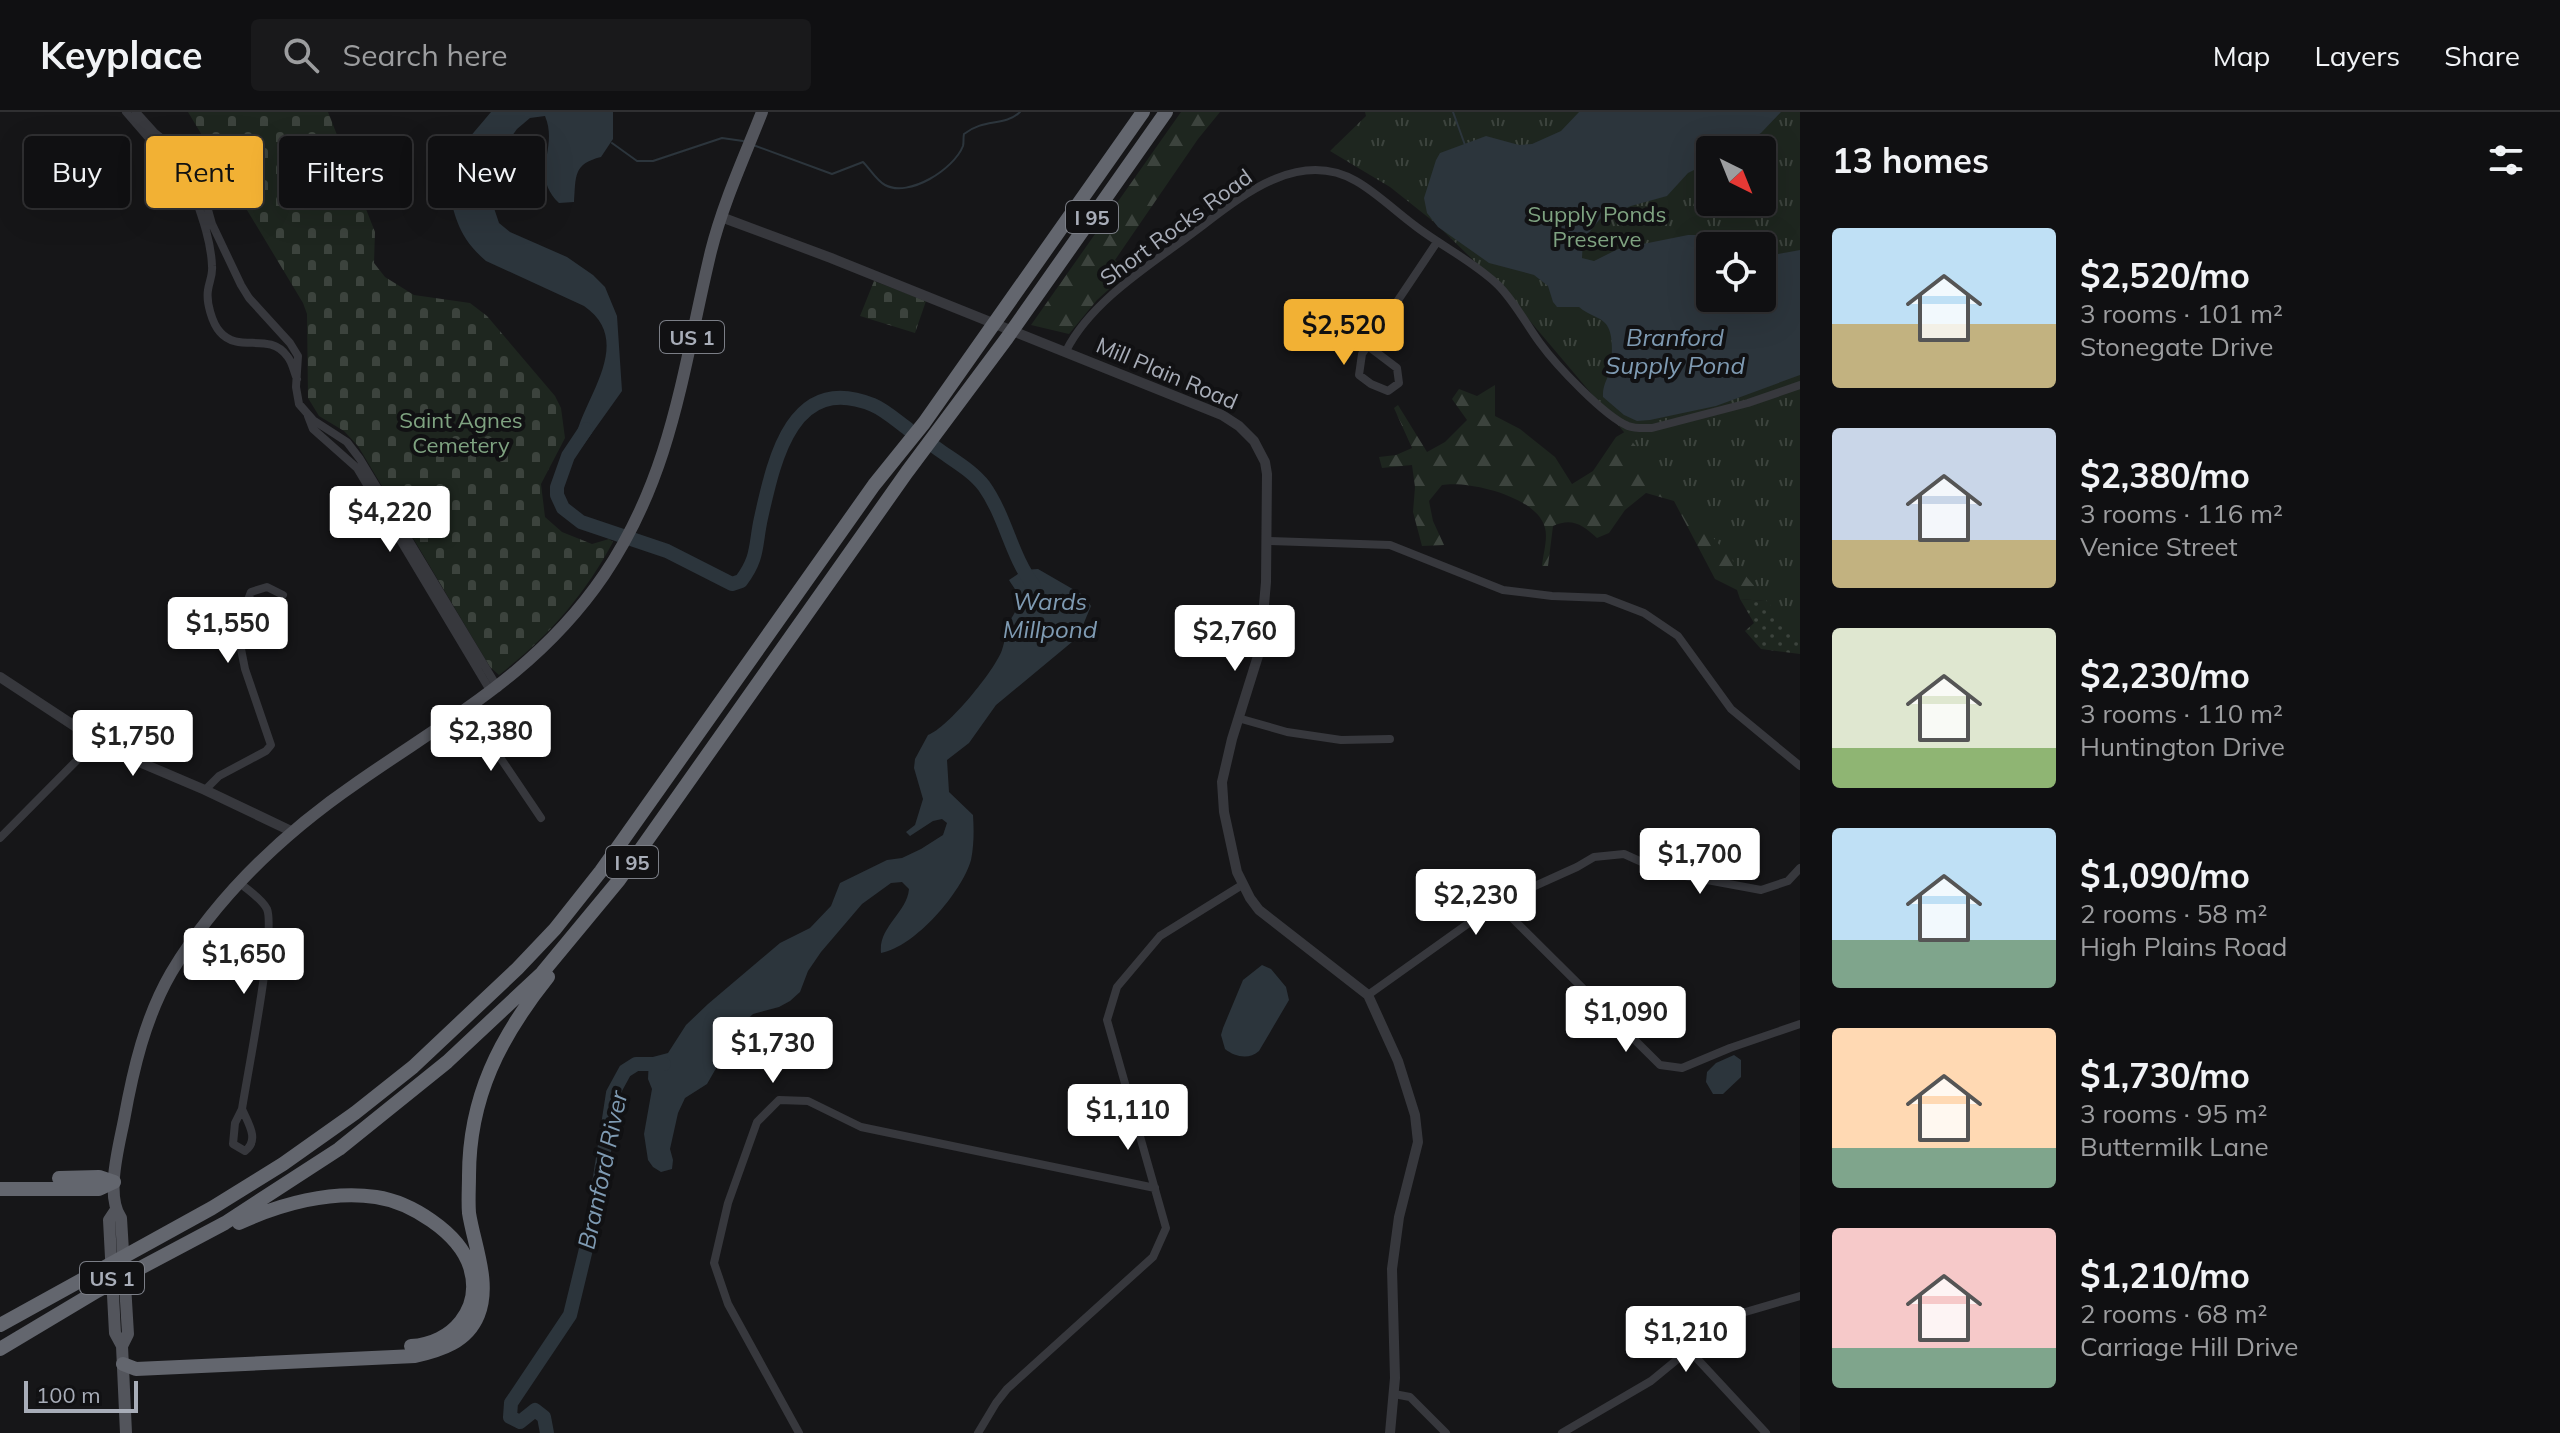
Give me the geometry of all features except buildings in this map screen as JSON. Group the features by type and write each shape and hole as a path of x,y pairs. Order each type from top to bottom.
{"highway":[{"name":"I 95","path":"0,1324 212,1208 283,1164 355,1113 413,1067 469,1016 555,929 601,871 874,485 924,423 1143,112"},
{"name":"I 95","path":"0,1349 97,1291 225,1223 339,1149 447,1062 542,973 619,880 1166,112"},
{"path":"123,1364 136,1369 415,1356 442,1350 463,1337 478,1315 483,1292 469,1210 469,1162 474,1121 484,1081 502,1042 528,1003 578,940 619,880"},
{"path":"0,1181 99,1177 114,1182"},
{"path":"0,1189 99,1189 114,1182"},
{"path":"123,1364 136,1360 421,1346 449,1335 465,1317 473,1290 470,1266 455,1242 431,1219 406,1206 376,1197 340,1195 262,1213 140,1268"}],"main road":[{"name":"US 1","path":"126,1433 122,1346 115,1333 109,1220 115,1211 114,1182 130,1086 143,1036 170,975 240,883 291,831 359,781 495,690 540,651 604,575 633,525 659,468 672,428 721,217 762,112"}],"street":[{"path":"126,112 152,142 181,165 188,176 212,252 213,271 207,294 216,325 228,338 238,343 266,342 282,351 288,356 298,379"},
{"path":"136,112 154,132 191,162 198,174 212,224 241,285 298,356 299,404 313,420 347,442 360,459 495,690"},
{"name":"Short Rocks Road","path":"1066,351 1095,313 1128,280 1236,201 1266,183 1290,173 1310,170 1346,176 1368,189 1496,283 1551,357 1627,426 1652,428 1748,403 1800,385"},
{"name":"Mill Plain Road","path":"721,217 1222,415 1248,434 1260,451 1267,474 1267,541 1261,639 1224,766 1222,792 1232,854 1242,885 1259,910 1368,995 1398,1061 1415,1115 1418,1142 1399,1217 1392,1269 1394,1394 1390,1433"},
{"path":"1368,346 1397,368 1399,383 1388,391 1359,375 1362,354 1437,242"},
{"path":"306,412 313,429 357,468 495,690"},
{"path":"1267,541 1390,545 1503,590 1605,598 1644,613 1678,636 1731,709 1800,766"},
{"path":"205,790 219,776 266,751 271,745 241,649 229,627 244,610 251,592 267,587 283,595"},
{"path":"0,677 111,750 291,831"},
{"path":"468,710 541,818"},
{"path":"1238,718 1287,732 1341,740 1390,739"},
{"path":"0,838 96,741"},
{"path":"1368,995 1497,903 1594,857 1624,854 1664,872 1761,890 1788,881 1800,868"},
{"path":"240,883 263,903 269,915 266,961 242,1109"},
{"path":"978,1433 1007,1389 1153,1257 1166,1228 1107,1020 1117,987 1160,936 1242,885"},
{"path":"1497,903 1660,1065 1682,1068 1800,1024"},
{"path":"799,1433 728,1304 714,1263 728,1203 757,1122 779,1100 808,1101 861,1127 1155,1188"},
{"path":"1562,1433 1651,1381 1724,1321 1800,1296"},
{"path":"1689,1350 1766,1433"},
{"path":"1394,1394 1410,1397 1446,1433"}],"green space":[{"name":"Saint Agnes Cemetery","path":"188,112 328,112 337,136 279,136 279,208 366,208 375,232 374,263 385,277 414,295 470,303 487,316 555,396 561,408 565,438 541,484 545,517 562,532 592,544 609,539 613,542 564,614 499,675 490,667 358,446 344,431 319,416 308,398 307,314 246,208 263,208 263,136 202,136"},
{"path":"1181,112 1220,112 1115,260 1128,272 1097,300 1069,334 1031,325"},
{"name":"Supply Ponds Preserve","path":"1365,112 1800,112 1800,640 1502,288 1434,222 1390,187 1330,151 1366,116"},
{"path":"874,281 926,301 915,333 860,316"},
{"path":"1495,385 1495,416 1520,429 1555,457 1572,484 1593,471 1616,437 1628,430 1800,604 1740,599 1737,590 1715,579 1674,501 1646,493 1625,510 1609,533 1597,538 1572,522 1553,526 1548,566 1542,566 1545,528 1540,517 1530,508 1516,499 1485,488 1442,485 1429,501 1433,521 1444,545 1422,546 1413,512 1415,487 1412,465 1382,468 1379,457 1396,455 1412,448 1394,408 1398,405 1427,452 1445,442 1467,420 1452,399 1459,389 1477,396"},
{"path":"1740,599 1800,604 1800,654 1761,649 1745,631 1754,623"}],"water":[{"path":"491,112 613,112 613,139 601,157 581,167 576,178 574,202 559,203 546,182 549,139 545,116 530,118 512,136 471,136"},
{"name":"Branford Supply Pond","path":"1579,112 1781,112 1756,136 1696,136 1696,169 1688,173 1667,196 1600,219 1583,240 1582,258 1594,261 1618,249 1696,235 1696,312 1776,312 1776,253 1800,250 1800,375 1716,406 1637,421 1624,415 1603,397 1612,349 1610,332 1605,323 1579,307 1557,307 1548,286 1534,275 1489,263 1438,227 1427,213 1424,198 1440,153 1486,136 1519,145 1532,144 1561,131"},
{"path":"453,208 494,208 499,223 510,232 567,257 605,287 617,316 622,391 577,454 576,436 606,352 606,335 599,320 584,306 486,261 458,225"},
{"name":"Wards Millpond","path":"1038,569 1083,595 1091,606 1078,637 996,705 969,743 947,760 949,792 973,815 971,860 958,887 922,929 894,949 881,953 884,935 907,898 909,889 902,882 891,883 862,904 821,952 808,971 800,992 779,1007 753,1014 741,1025 707,1084 685,1098 678,1113 670,1149 672,1169 661,1172 653,1167 648,1160 644,1134 652,1089 648,1079 649,1058 668,1053 686,1025 708,1004 780,943 810,928 831,906 840,883 887,860 902,858 943,835 947,823 942,819 933,821 910,836 906,832 915,825 923,799 914,768 915,759 928,735 947,722 981,684 998,659 1008,625 1018,605 1017,594 1009,580 1024,570"},
{"path":"1262,965 1271,969 1286,987 1289,1000 1259,1051 1251,1056 1238,1056 1225,1049 1221,1035 1243,980"},
{"path":"1734,1055 1741,1060 1741,1077 1723,1094 1713,1094 1706,1082 1707,1072 1716,1063"}],"waterway":[{"path":"753,145 832,174 863,162 885,185 906,188 930,179 950,164 963,146 964,134 971,129 1007,120 1020,112"},
{"path":"1453,112 1465,145"},
{"path":"612,143 637,161 653,161 722,138 743,141"},
{"name":"Branford River","path":"586,429 568,456 557,487 563,508 581,522 667,551 732,584 741,581 751,565 766,495 781,448 805,411 823,401 845,398 873,405 908,429"},
{"name":"Branford River","path":"935,447 984,486 1034,586"},
{"name":"Branford River","path":"547,1433 544,1417 535,1410 520,1422 510,1417 511,1403 570,1315 594,1216 613,1093 625,1071 636,1064 664,1064"}]}
